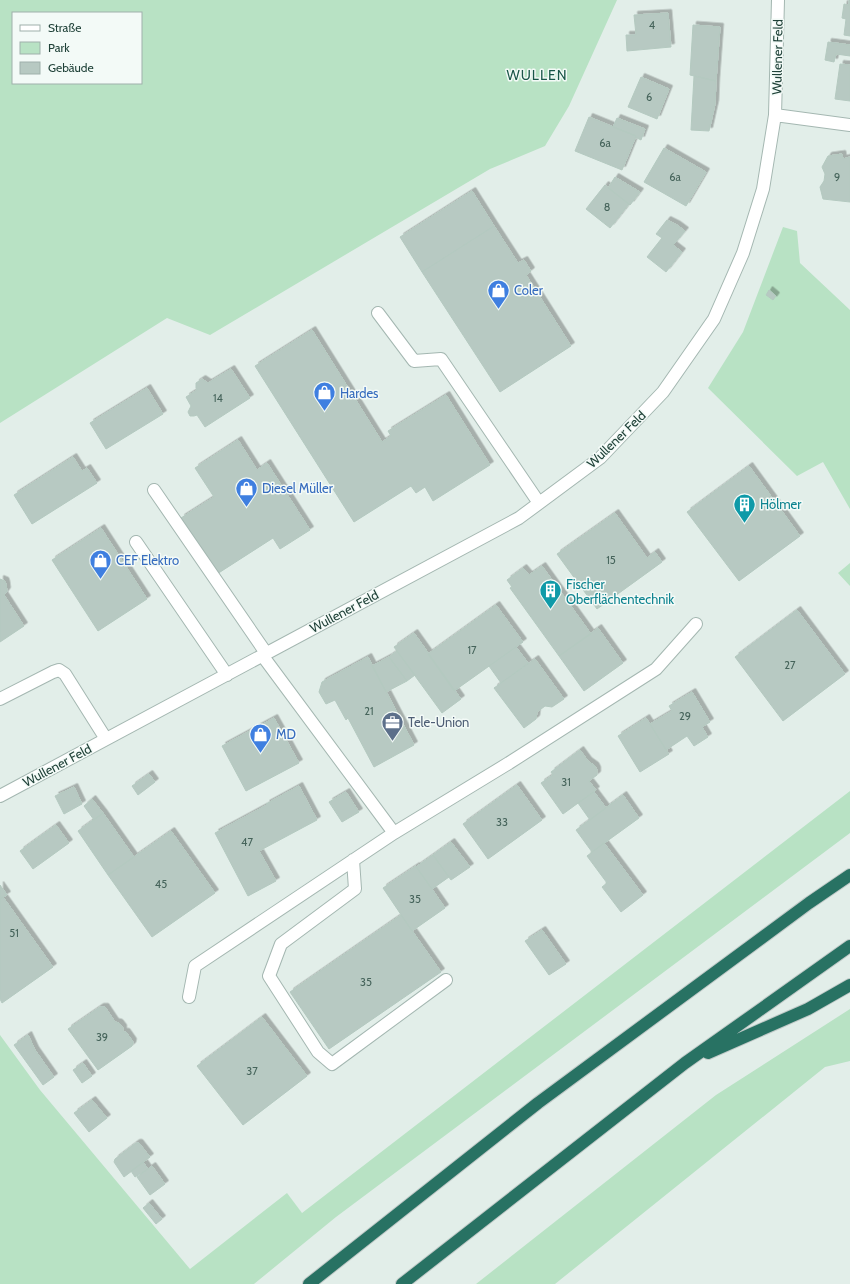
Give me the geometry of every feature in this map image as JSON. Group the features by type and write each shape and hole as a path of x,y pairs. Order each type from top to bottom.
{"highway":[{"path":"309,1284 538,1103 802,908 850,875"},
{"path":"402,1284 685,1063 850,946"},
{"path":"685,1063 808,1009 850,985"}],"street":[{"name":"Wullener Feld","path":"0,796 512,522 600,458 663,392 714,320 743,253 763,189 775,115 778,0"},
{"path":"775,115 850,126"},
{"path":"378,313 414,361 441,359 539,503"},
{"path":"154,490 264,654 394,833"},
{"path":"136,542 227,674"},
{"path":"189,997 195,966 394,833 509,764 656,669 696,624"},
{"path":"0,699 59,670 65,674 106,739"},
{"path":"353,860 355,889 281,944 269,976 318,1052 332,1064 446,980"}],"green space":[{"path":"0,0 617,0 569,106 545,146 490,169 210,335 167,318 0,423"},
{"path":"783,227 797,231 800,263 850,310 850,509 823,462 797,476 708,388 743,332"},
{"path":"850,563 850,586 838,573"},
{"path":"850,791 850,833 336,1217 254,1284 0,1284 0,1035 40,1090 190,1269 287,1193 302,1213"},
{"path":"850,1009 850,1061 825,1067 555,1284 476,1284 716,1095"}],"building":[{"path":"849,0 850,36 844,35 846,19 842,18 844,4 849,5"},
{"path":"668,13 671,47 627,51 626,35 636,35 634,15"},
{"path":"693,25 720,27 716,81 690,75"},
{"path":"828,42 850,45 850,56 836,54 834,62 825,60"},
{"path":"840,64 850,65 850,101 835,99"},
{"path":"694,76 716,81 715,104 709,131 691,130"},
{"path":"641,77 669,89 657,119 628,107"},
{"path":"589,117 636,136 622,170 575,151"},
{"path":"617,118 645,129 641,140 635,137 636,136 613,127"},
{"path":"664,148 706,172 686,206 644,182"},
{"path":"842,154 843,159 850,157 850,202 823,199 820,187 824,181 825,174 822,167 828,156"},
{"path":"615,177 640,192 630,205 608,188"},
{"path":"605,185 629,204 610,228 586,209"},
{"path":"472,191 494,226 422,272 400,237"},
{"path":"667,220 685,231 673,245 682,252 666,272 647,257 662,238 656,234"},
{"name":"Coler","path":"494,226 518,263 524,260 531,271 526,275 571,346 500,392 422,272"},
{"path":"769,290 776,296 773,300 766,295"},
{"name":"Hardes","path":"312,330 382,442 391,436 388,431 446,395 490,465 433,501 425,487 416,493 411,486 354,522 255,366"},
{"path":"231,369 250,398 205,427 197,415 190,416 188,412 191,406 186,397 197,390 196,383 202,379 208,383"},
{"path":"147,388 163,414 106,449 90,423"},
{"name":"Diesel Müller","path":"238,440 257,470 267,463 310,530 280,549 273,538 217,574 181,518 214,497 195,468"},
{"path":"73,457 82,471 87,468 97,483 32,524 14,495"},
{"name":"Hölmer","path":"749,466 800,536 739,581 687,512"},
{"path":"615,513 647,558 655,552 662,562 597,609 557,554"},
{"name":"CEF Elektro","path":"101,528 147,599 98,631 52,560"},
{"name":"Fischer Oberflächentechnik","path":"542,566 591,634 559,656 510,588 512,587 507,580 523,568 529,575"},
{"path":"0,579 5,581 6,584 7,591 4,595 24,626 0,642"},
{"path":"496,605 523,642 454,691 428,654"},
{"path":"797,610 845,674 783,721 735,657"},
{"path":"598,628 623,663 584,691 559,656"},
{"path":"414,633 461,699 442,713 394,647"},
{"path":"516,647 528,663 501,683 489,666"},
{"path":"397,651 415,675 407,681 389,657"},
{"path":"368,657 414,745 374,767 348,718 346,720 335,700 326,704 319,692 322,682"},
{"path":"389,657 407,681 386,692 372,666"},
{"path":"535,659 564,699 552,707 545,706 537,712 536,719 524,728 494,688"},
{"path":"692,692 710,722 702,727 708,737 694,746 687,736 666,750 650,724 672,711 669,706"},
{"name":"MD","path":"274,718 299,763 246,791 222,746"},
{"path":"646,718 669,754 640,772 618,736"},
{"path":"580,750 597,770 597,775 589,781 596,790 563,814 541,783 553,775 551,772"},
{"path":"149,774 155,782 138,795 132,786"},
{"path":"517,785 542,820 488,859 463,824"},
{"path":"299,786 317,820 259,851 276,881 248,896 215,833"},
{"path":"74,787 82,804 64,814 55,796"},
{"path":"346,792 359,812 342,822 329,802"},
{"path":"594,792 606,808 590,820 578,803"},
{"path":"623,795 639,818 592,852 576,830"},
{"path":"92,799 103,813 94,820 84,806"},
{"path":"103,813 134,857 108,875 78,831"},
{"path":"56,825 69,843 33,869 20,851"},
{"path":"171,831 215,893 152,937 108,875"},
{"path":"451,842 470,867 451,880 433,855"},
{"path":"604,843 643,895 621,912 602,887 607,883 587,856"},
{"path":"433,855 449,877 432,889 416,867"},
{"path":"416,866 445,908 412,931 383,888"},
{"path":"0,885 7,895 0,899"},
{"path":"3,897 53,967 2,1003 0,999 0,899"},
{"path":"401,915 441,972 329,1049 290,992"},
{"path":"542,930 566,964 549,975 525,941"},
{"path":"100,1007 105,1007 115,1022 119,1023 123,1028 123,1032 126,1032 133,1042 132,1046 98,1070 68,1029"},
{"path":"262,1017 307,1076 243,1125 197,1066"},
{"path":"28,1035 35,1050 54,1077 43,1085 14,1045"},
{"path":"83,1063 92,1076 82,1083 73,1070"},
{"path":"92,1100 107,1118 89,1132 74,1113"},
{"path":"136,1143 139,1143 150,1157 124,1177 114,1162 115,1159"},
{"path":"143,1162 148,1169 135,1177 131,1171"},
{"path":"152,1166 165,1184 150,1195 137,1177"},
{"path":"149,1203 162,1219 156,1224 143,1208"}],"place":[{"name":"Coler","path":"498,310"},
{"name":"Hardes","path":"324,412"},
{"name":"Diesel Müller","path":"247,508"},
{"name":"Hölmer","path":"744,524"},
{"name":"CEF Elektro","path":"100,580"},
{"name":"Fischer Oberflächentechnik","path":"551,610"},
{"name":"Tele-Union","path":"393,742"},
{"name":"MD","path":"260,754"}],"district":[{"name":"WULLEN","path":"537,75"}]}
